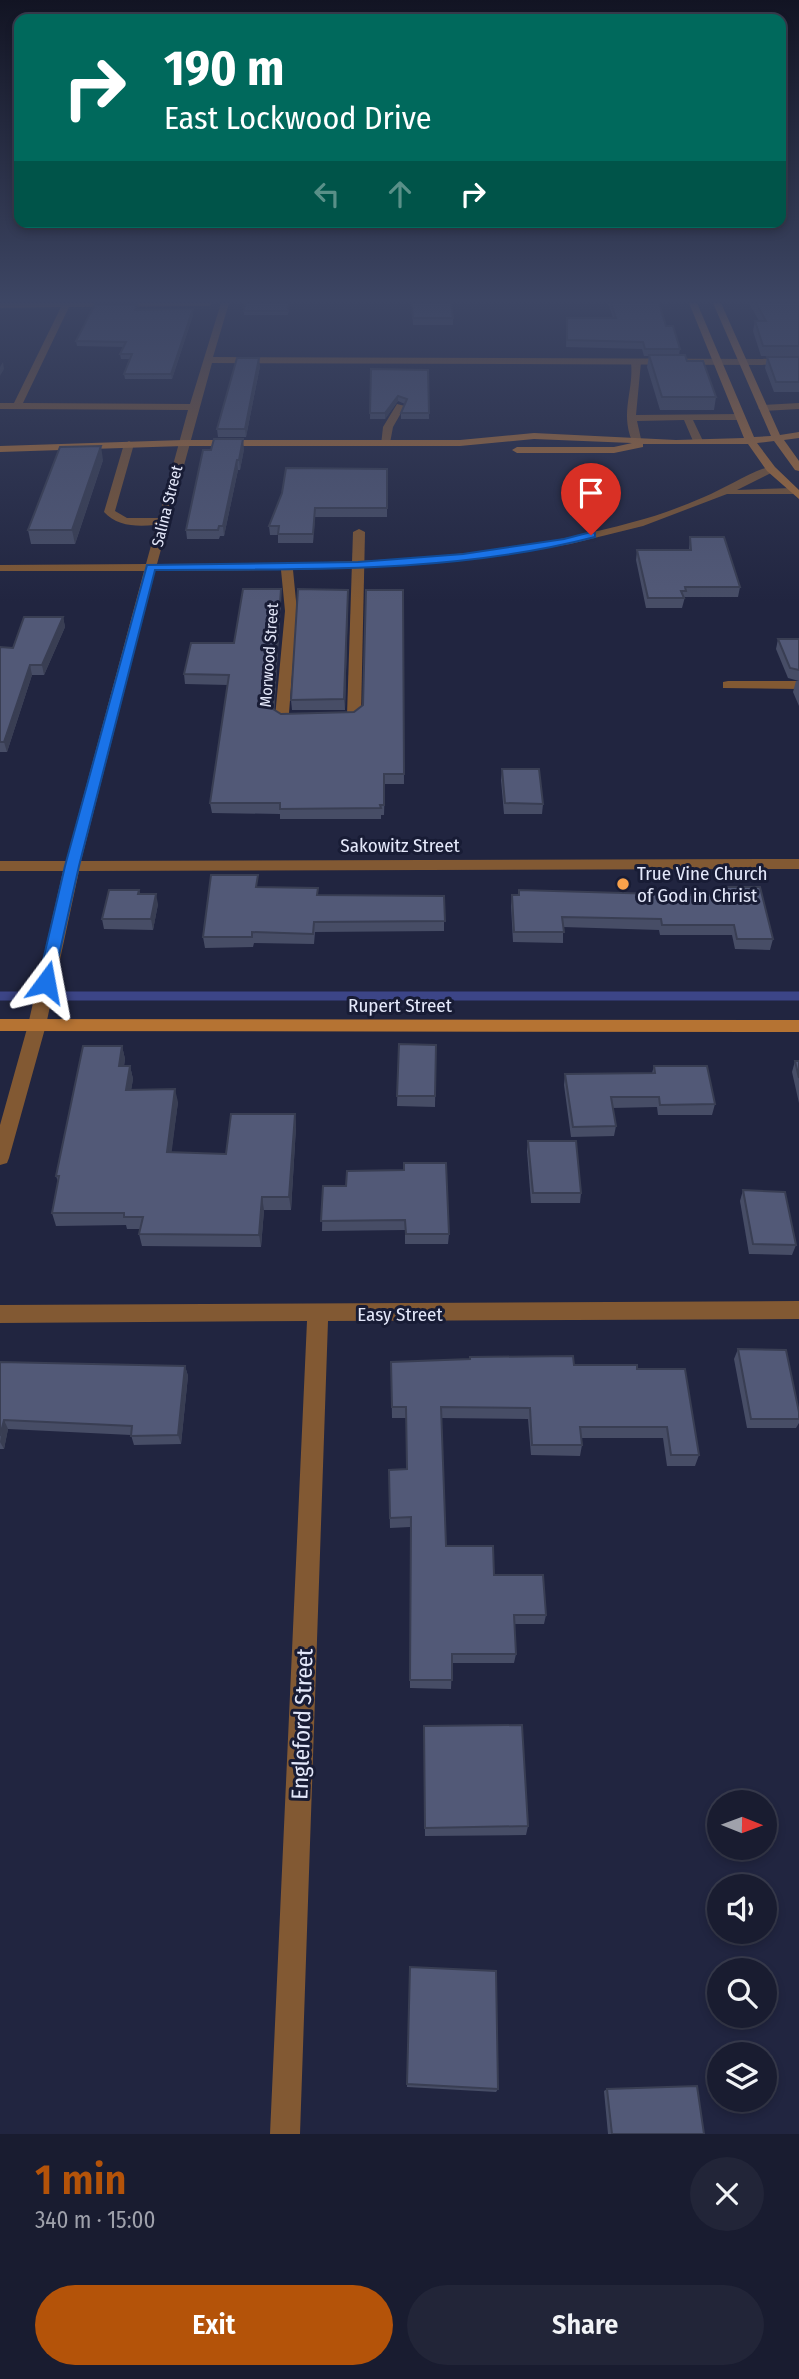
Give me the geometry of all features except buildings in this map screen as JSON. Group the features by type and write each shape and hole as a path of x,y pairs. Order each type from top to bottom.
{"main road":[{"path":"734,403 750,440 771,469 796,493"},
{"path":"761,403 777,438 799,468"},
{"path":"460,443 487,449 614,450 660,442 750,440 799,435"},
{"path":"0,449 183,443 460,443 485,438 613,437 660,442"},
{"name":"Rupert Street","path":"0,1025 38,1018 799,1026"}],"street":[{"name":"Salina Street","path":"0,1158 38,1018 72,866 194,403"},
{"path":"632,403 630,411 636,439"},
{"path":"0,406 193,407"},
{"path":"385,443 388,427 400,406"},
{"path":"763,408 799,406"},
{"path":"687,417 698,441"},
{"path":"633,418 740,417"},
{"path":"129,444 109,512 113,517 126,521 163,521"},
{"path":"0,568 358,566 463,557 565,542 671,514 728,493 771,469"},
{"path":"728,493 796,493"},
{"path":"348,715 359,532"},
{"name":"Morwood Street","path":"287,567 291,611 282,717 318,716"},
{"path":"728,685 799,685"},
{"name":"Sakowitz Street","path":"0,866 799,864"},
{"name":"Easy Street","path":"0,1314 799,1310"},
{"name":"Engleford Street","path":"285,2134 318,1314"}],"waterway":[{"path":"0,996 799,996"}],"place":[{"name":"True Vine Church of God in Christ","path":"623,884"}],"route":[{"path":"46,982 72,866 151,567 358,566 463,557 565,542 591,535"}]}
